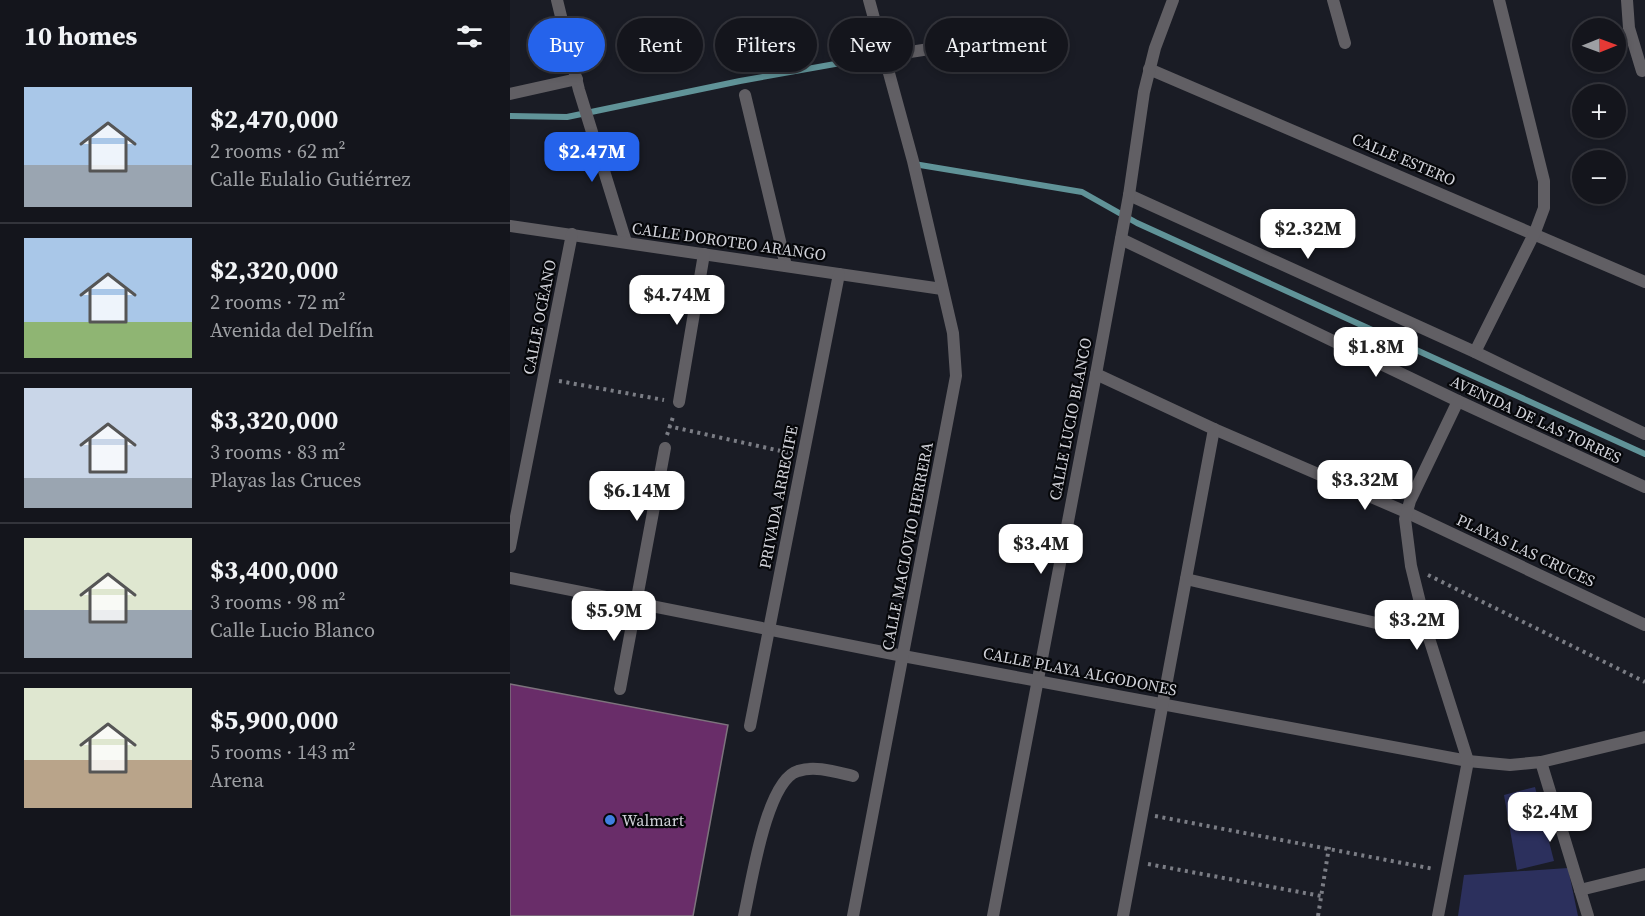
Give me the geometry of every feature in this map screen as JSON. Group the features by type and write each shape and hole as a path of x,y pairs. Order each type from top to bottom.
{"street":[{"path":"556,0 587,116 626,242"},
{"path":"869,0 874,18"},
{"name":"CALLE LUCIO BLANCO","path":"993,916 1121,239 1149,69 1173,0"},
{"path":"1333,0 1345,43"},
{"path":"1475,352 1535,232 1544,208 1544,181 1499,0"},
{"path":"1627,0 1629,28 1642,71"},
{"name":"CALLE ESTERO","path":"1149,69 1535,232 1645,282"},
{"name":"CALLE MACLOVIO HERRERA","path":"853,916 956,376 954,340 913,161 888,72"},
{"path":"510,94 578,84"},
{"path":"745,95 786,266"},
{"name":"AVENIDA DE LAS TORRES","path":"1129,195 1475,352 1645,434"},
{"name":"CALLE DOROTEO ARANGO","path":"510,226 942,289"},
{"name":"CALLE OCÉANO","path":"510,547 572,234"},
{"name":"AVENIDA DE LAS TORRES","path":"1121,239 1458,401 1645,487"},
{"path":"679,402 704,254"},
{"name":"PRIVADA ARRECIFE","path":"750,726 839,274"},
{"name":"PLAYAS LAS CRUCES","path":"1096,374 1214,429 1406,512 1645,625"},
{"path":"1438,916 1468,761 1428,635 1411,566 1406,512 1458,401"},
{"path":"1123,916 1214,429"},
{"path":"620,689 665,448"},
{"name":"CALLE PLAYA ALGODONES","path":"510,578 769,627 903,656 1468,761 1510,765 1541,762 1645,736"},
{"path":"1186,579 1428,635"},
{"path":"1541,762 1588,916"},
{"path":"744,916 762,839 781,785 796,771 816,769 853,776"},
{"path":"1580,890 1645,874"}],"path":[{"path":"543,378 679,402 668,426 665,448"},
{"path":"668,426 802,456"},
{"path":"1411,566 1645,682"},
{"path":"1142,814 1329,847 1446,871"},
{"path":"1318,916 1329,847"},
{"path":"1133,861 1321,896"}],"shaded area":[{"path":"1535,787 1554,861 1517,870 1504,795"},
{"path":"1568,868 1578,916 1458,916 1464,875"}],"building":[{"name":"Walmart","path":"510,684 728,725 693,916 510,916"}],"waterway":[{"path":"510,116 567,117 829,65"},
{"path":"914,164 1082,192 1137,223 1645,454"}],"place":[{"name":"Walmart","path":"610,820"}]}
